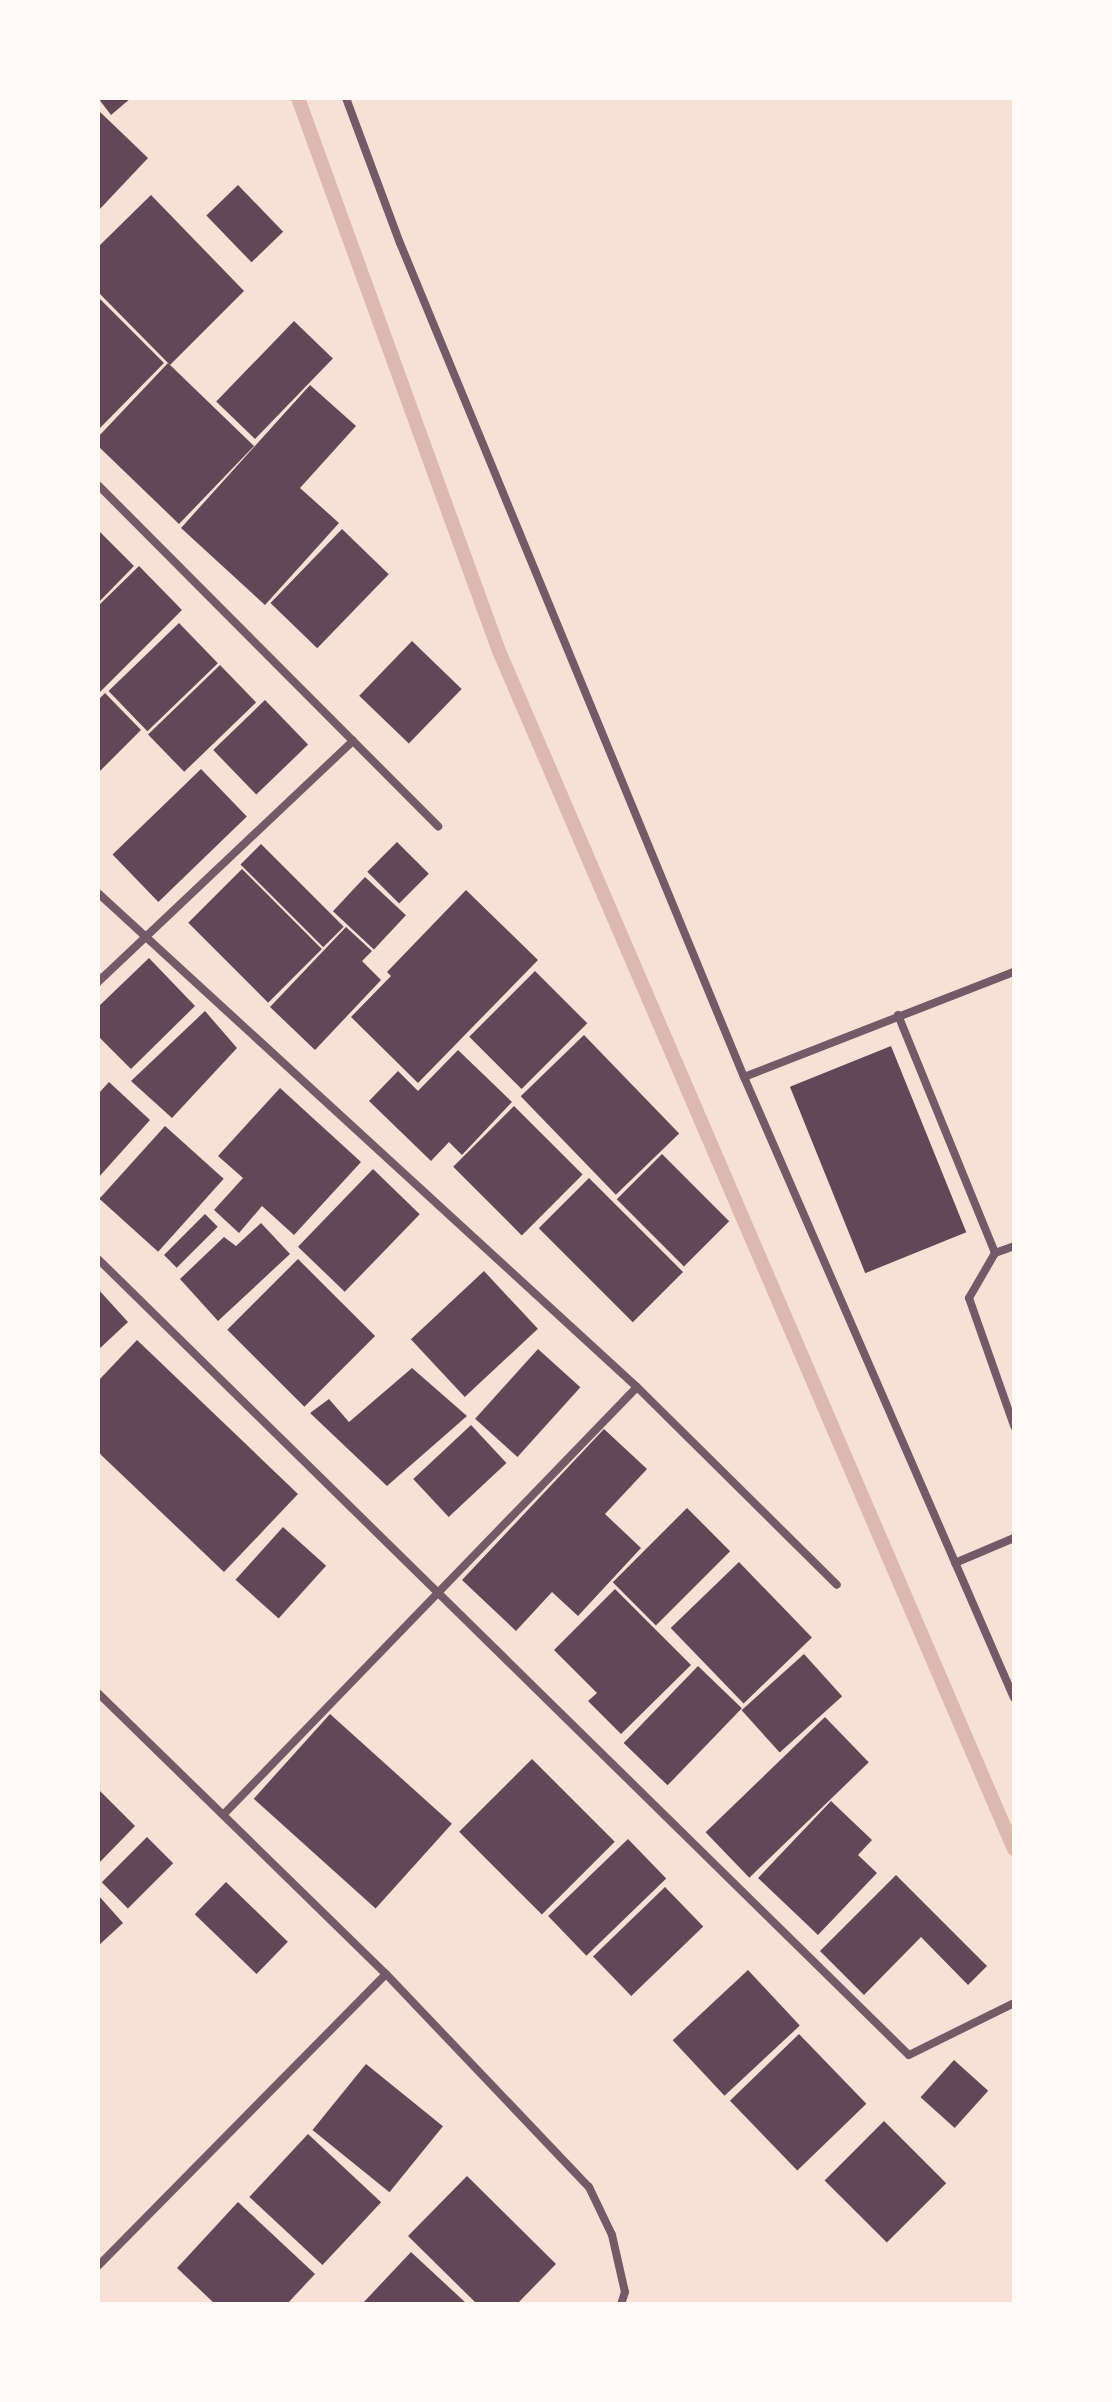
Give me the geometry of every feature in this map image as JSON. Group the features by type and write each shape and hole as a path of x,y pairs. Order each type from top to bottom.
{"street":[{"path":"346,98 400,243 744,1077 1014,1698"},
{"path":"98,485 438,826"},
{"path":"98,982 353,741"},
{"path":"98,893 637,1387 837,1585"},
{"path":"744,1077 1014,972"},
{"path":"898,1015 995,1253"},
{"path":"1014,1246 995,1253 969,1298 1014,1426"},
{"path":"98,1259 909,2055 1014,2003"},
{"path":"223,1815 637,1387"},
{"path":"955,1563 1014,1538"},
{"path":"98,1693 386,1974 589,2187 612,2235 625,2292 621,2304"},
{"path":"98,2266 386,1974"}],"building":[{"path":"98,98 131,98 111,115"},
{"path":"98,110 148,158 98,211"},
{"path":"238,185 283,232 252,262 206,216"},
{"path":"151,195 244,291 170,365 98,292 98,247"},
{"path":"98,297 164,363 98,430"},
{"path":"294,321 333,359 255,439 216,402"},
{"path":"168,363 254,446 179,524 98,446 98,437"},
{"path":"310,385 356,426 300,488 339,523 265,605 181,528"},
{"path":"342,529 389,574 317,648 270,603"},
{"path":"98,530 134,566 98,603"},
{"path":"139,566 182,610 98,694 98,606"},
{"path":"179,623 218,663 147,731 109,691"},
{"path":"412,641 462,689 409,744 359,696"},
{"path":"220,665 256,702 184,772 148,734"},
{"path":"105,693 141,730 98,773 98,700"},
{"path":"265,700 308,745 256,795 213,750"},
{"path":"201,769 247,816 158,902 113,854"},
{"path":"397,842 429,874 399,904 367,872"},
{"path":"261,844 344,927 323,947 240,865"},
{"path":"242,869 322,949 268,1003 188,923"},
{"path":"365,877 406,915 374,950 333,911"},
{"path":"466,890 538,960 418,1083 351,1017 391,976 387,972"},
{"path":"346,927 372,951 362,961 381,980 315,1050 270,1007"},
{"path":"149,958 195,1006 131,1069 98,1036 98,1007"},
{"path":"535,971 587,1023 522,1089 469,1037"},
{"path":"205,1011 237,1048 172,1118 131,1081"},
{"path":"584,1035 679,1134 616,1195 521,1096"},
{"path":"891,1046 966,1232 865,1273 790,1087"},
{"path":"458,1050 512,1102 462,1155 449,1142 431,1161 369,1101 398,1071 418,1091"},
{"path":"109,1082 150,1120 98,1178 98,1094"},
{"path":"280,1088 361,1162 294,1235 262,1206 239,1233 214,1210 243,1178 218,1156"},
{"path":"514,1106 583,1175 522,1235 453,1167"},
{"path":"165,1126 224,1179 158,1252 99,1199"},
{"path":"662,1154 729,1221 684,1266 617,1199"},
{"path":"373,1169 420,1214 345,1292 298,1247"},
{"path":"589,1178 683,1272 633,1322 539,1228"},
{"path":"205,1214 218,1227 177,1268 164,1255"},
{"path":"261,1223 290,1254 218,1321 180,1279 224,1237 236,1246"},
{"path":"298,1259 375,1336 304,1407 227,1330"},
{"path":"484,1271 538,1329 465,1397 411,1339"},
{"path":"98,1289 128,1322 98,1350"},
{"path":"137,1340 298,1494 224,1572 98,1452 98,1381"},
{"path":"538,1349 580,1387 517,1457 475,1419"},
{"path":"412,1368 467,1416 387,1486 310,1413 329,1399 349,1422"},
{"path":"471,1425 506,1463 449,1517 413,1479"},
{"path":"604,1429 647,1469 605,1514 641,1548 578,1616 552,1592 516,1631 462,1580"},
{"path":"687,1508 730,1551 656,1625 613,1582"},
{"path":"283,1527 326,1566 279,1619 235,1580"},
{"path":"739,1562 812,1638 744,1704 671,1628"},
{"path":"615,1589 691,1665 621,1734 588,1701 597,1693 554,1650"},
{"path":"804,1654 842,1696 780,1753 742,1710"},
{"path":"698,1666 742,1708 668,1785 624,1743"},
{"path":"330,1714 452,1824 376,1908 254,1799"},
{"path":"825,1717 869,1762 749,1878 706,1832"},
{"path":"532,1759 615,1842 542,1915 459,1832"},
{"path":"98,1789 135,1826 98,1864"},
{"path":"831,1801 872,1840 858,1855 877,1873 818,1935 758,1878"},
{"path":"147,1837 173,1863 128,1908 102,1882"},
{"path":"628,1839 666,1879 586,1956 548,1916"},
{"path":"896,1875 987,1966 968,1985 921,1937 864,1995 820,1951"},
{"path":"226,1882 288,1942 257,1974 195,1914"},
{"path":"665,1887 703,1927 631,1996 593,1956"},
{"path":"98,1895 123,1923 98,1946"},
{"path":"748,1970 800,2026 725,2096 673,2040"},
{"path":"799,2034 866,2104 797,2170 730,2101"},
{"path":"954,2060 988,2091 955,2128 921,2097"},
{"path":"366,2064 443,2126 389,2192 313,2130"},
{"path":"884,2121 946,2183 887,2243 825,2180"},
{"path":"308,2134 381,2202 322,2265 249,2197"},
{"path":"467,2176 556,2264 517,2304 477,2304 408,2236"},
{"path":"238,2202 315,2274 287,2304 215,2304 177,2268"},
{"path":"411,2252 467,2304 362,2304"}],"waterway":[{"path":"298,98 499,651 1014,1849"}]}
